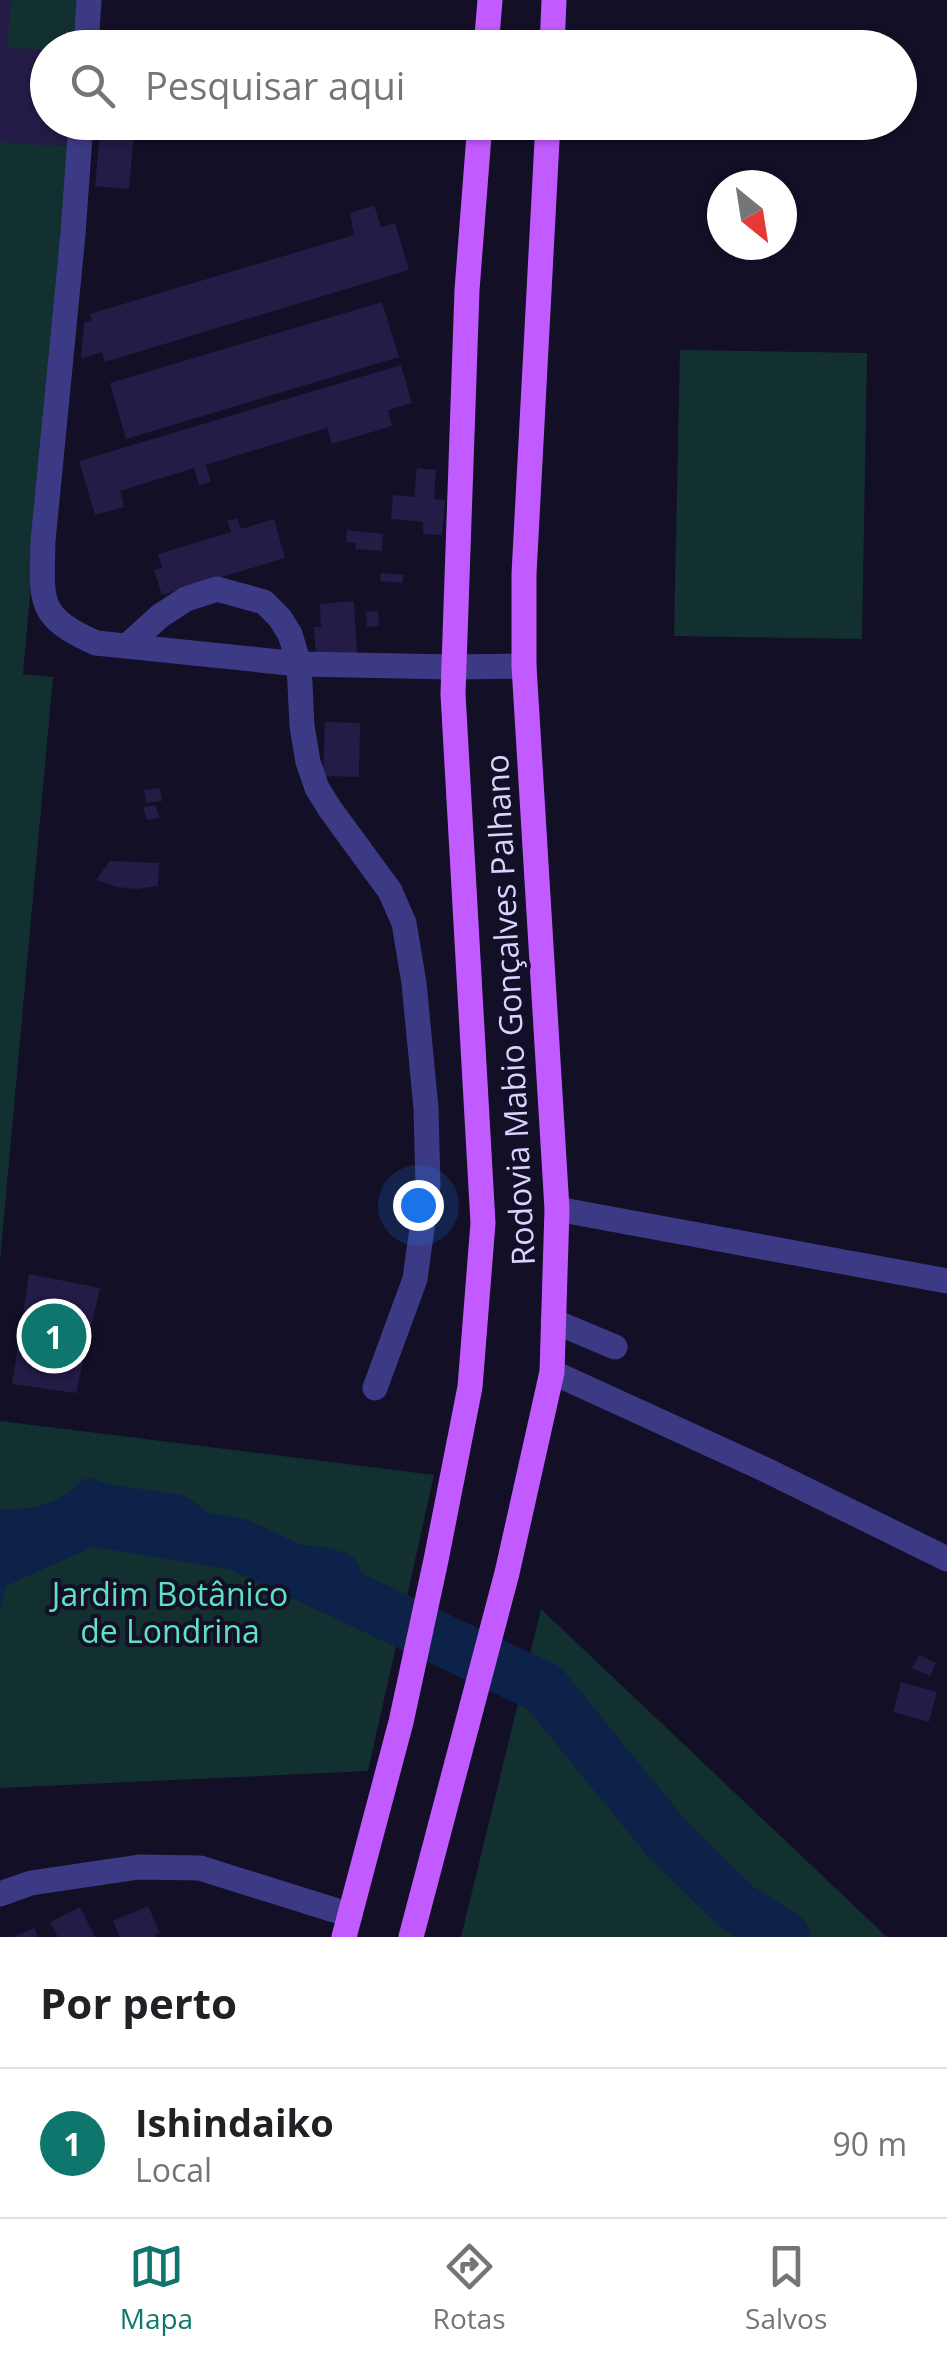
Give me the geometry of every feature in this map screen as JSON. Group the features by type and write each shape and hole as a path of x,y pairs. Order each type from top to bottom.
{"main road":[{"path":"488,30 490,0"},
{"path":"553,30 554,0"},
{"name":"Rodovia Mabio Gonçalves Palhano","path":"347,1926 400,1722 470,1387 483,1223 453,668 467,290 479,140"},
{"name":"Rodovia Mabio Gonçalves Palhano","path":"411,1937 507,1573 552,1372 557,1209 524,666 524,574 547,140"}],"street":[{"path":"87,30 89,0"},
{"path":"80,140 42,541 42,590 50,615 70,631 96,643 299,664 524,666"},
{"path":"128,646 186,598 217,589 264,602 280,618 290,634 299,664 302,726 317,788 390,891 404,923 426,1108 428,1185 415,1279 376,1388"},
{"path":"557,1209 947,1280"},
{"path":"554,1321 614,1346"},
{"path":"552,1372 947,1559"},
{"path":"0,1894 32,1884 139,1867 200,1868 347,1926"}],"green space":[{"path":"0,0 83,0 80,30 30,30 30,140 70,140 23,674 53,677 0,1261"},
{"path":"680,350 867,353 862,639 674,636"},
{"name":"Jardim Botânico de Londrina","path":"0,1421 434,1475 368,1771 0,1788"},
{"path":"541,1609 887,1937 461,1937"}],"water":[{"path":"91,1478 181,1495 216,1519 242,1530 346,1553 356,1560 366,1581 383,1599 390,1618 358,1600 349,1586 326,1575 261,1569 232,1554 171,1547 154,1533 124,1525 65,1522 20,1539 9,1553 10,1571 0,1609 0,1509 44,1505 81,1480"}],"building":[{"path":"0,0 11,0 7,47 30,49 30,140 69,140 68,147 0,142"},
{"path":"99,140 133,140 129,189 95,186"},
{"path":"374,205 381,227 395,223 409,270 105,362 102,352 81,359 84,323 92,320 90,314 354,235 350,213"},
{"path":"382,302 399,357 126,439 110,383"},
{"path":"401,365 412,403 388,410 392,426 332,444 327,428 206,465 211,482 199,485 194,468 120,491 124,507 95,515 79,461"},
{"path":"417,468 436,470 434,499 445,500 442,535 423,534 423,522 391,519 393,495 414,497"},
{"path":"237,518 241,529 274,519 285,558 162,595 154,570 162,568 158,554 231,532 227,521"},
{"path":"347,530 383,534 382,551 355,549 356,543 346,542"},
{"path":"381,573 404,575 402,583 380,581"},
{"path":"354,601 357,656 316,659 314,627 321,627 320,604"},
{"path":"378,611 379,626 367,627 366,612"},
{"path":"325,722 360,723 359,777 323,776"},
{"path":"160,788 162,801 146,803 144,790"},
{"path":"155,805 160,818 147,820 143,807"},
{"path":"110,861 159,863 158,886 137,889 96,880"},
{"path":"29,1274 100,1288 76,1393 12,1384"},
{"path":"919,1655 936,1663 930,1676 912,1668"},
{"path":"901,1682 937,1692 929,1722 893,1712"},
{"path":"148,1906 160,1933 156,1937 120,1937 113,1921"},
{"path":"80,1907 95,1937 58,1937 50,1922"},
{"path":"34,1928 38,1937 13,1937"}],"waterway":[{"path":"0,1560 89,1520 238,1544 544,1688 668,1840 737,1907 784,1937"}],"place":[{"name":"Ishindaiko","path":"54,1336"}]}
